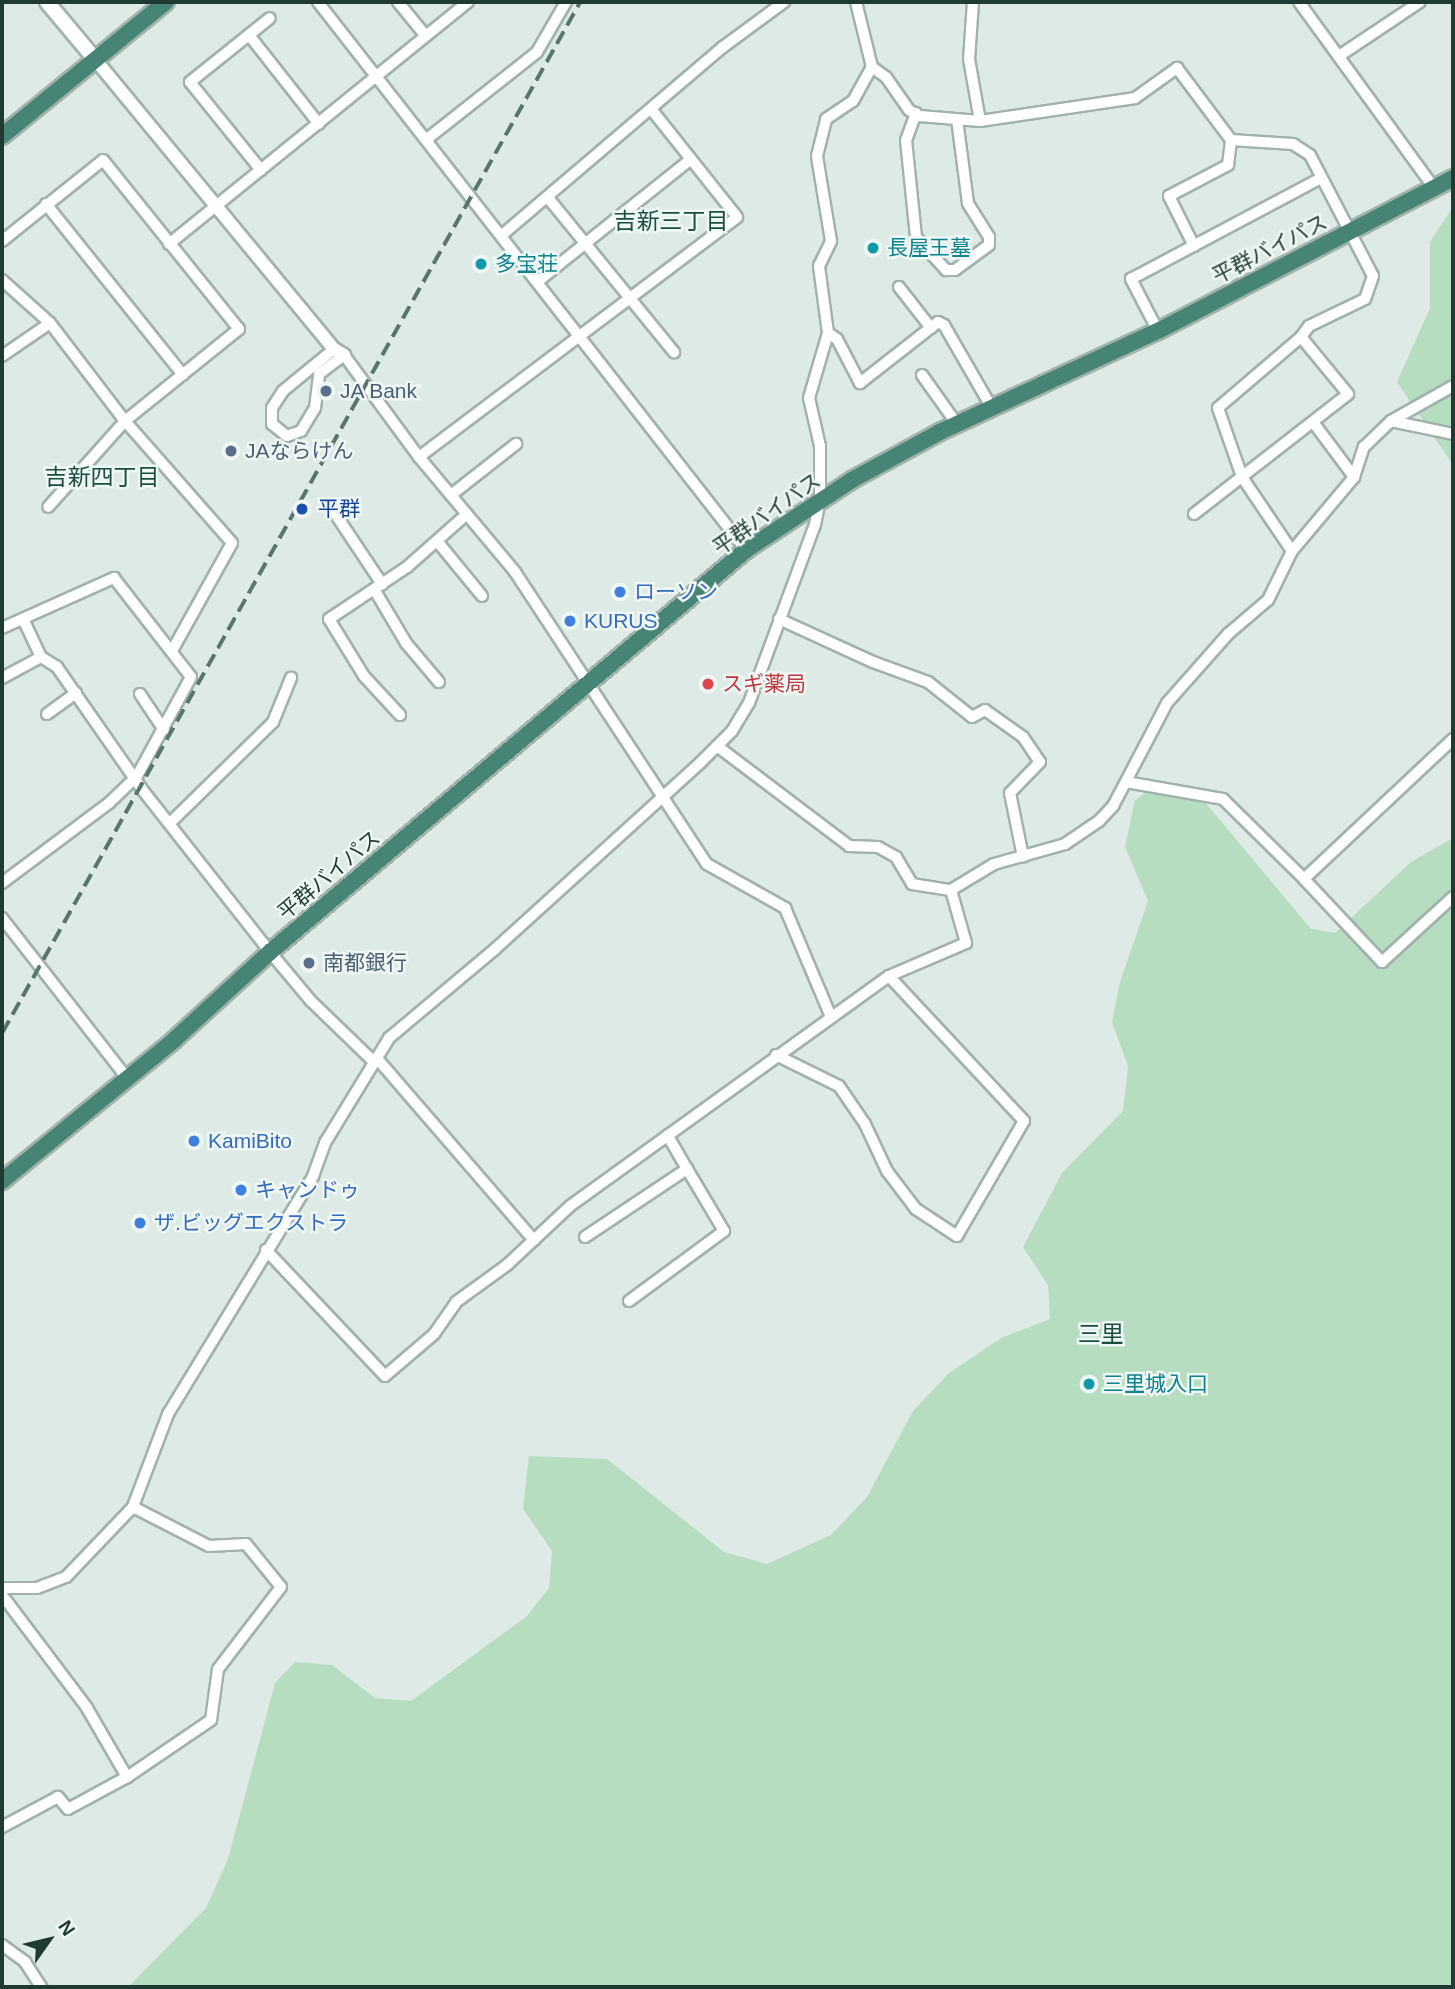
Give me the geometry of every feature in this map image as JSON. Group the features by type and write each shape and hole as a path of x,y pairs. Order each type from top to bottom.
{"highway":[{"path":"2,136 161,3"},
{"name":"平群バイパス","path":"2,1181 128,1079 270,952 592,683 746,550 820,500 957,424 1158,331 1453,178"}],"main road":[{"path":"47,2 94,58"}],"street":[{"path":"318,2 746,550"},
{"path":"398,2 425,35"},
{"path":"169,244 468,2"},
{"path":"427,139 537,52 566,2"},
{"path":"502,235 549,199 723,47 785,2"},
{"path":"856,2 872,67 916,113 980,121 1135,98 1177,68 1231,141 1228,165 1169,196 1194,246"},
{"path":"973,2 969,59 980,121"},
{"path":"1299,2 1434,188"},
{"path":"1339,56 1420,2"},
{"path":"261,170 190,82 270,18"},
{"path":"249,35 320,124"},
{"path":"94,58 339,352 419,457 515,572 592,683 660,798 715,871 785,908 831,1017"},
{"path":"2,1588 37,1588 66,1577 132,1508 168,1414 313,1176 326,1142 372,1060 389,1038 495,949 717,746 749,703 815,525 820,500 820,446 809,398 828,333 819,266 831,241 831,220 817,156 826,119 853,102 872,67"},
{"path":"419,457 737,217 652,110"},
{"path":"916,113 906,140 916,236 946,270 955,270 989,246 989,237 968,203 957,120"},
{"path":"1231,141 1293,144 1310,155 1373,276 1365,299 1309,326 1301,337 1218,408 1242,477 1292,551"},
{"path":"537,282 691,159"},
{"path":"2,241 103,160 239,329 125,421 48,507"},
{"path":"1158,331 1131,279 1321,178"},
{"path":"549,199 674,352"},
{"path":"46,204 183,375"},
{"path":"2,279 50,323 125,421 232,542 172,651"},
{"path":"899,287 930,328"},
{"path":"828,333 836,340 860,383 937,322 944,326 992,408"},
{"path":"2,356 50,323"},
{"path":"1195,514 1348,394 1301,337"},
{"path":"339,352 318,374 315,408 302,431 286,436 278,431 270,416 283,391 339,352"},
{"path":"922,375 957,424"},
{"path":"717,746 849,846 878,848 895,857 912,884 951,890 994,864 1065,844 1099,821 1126,782 1167,703 1228,634 1268,600 1292,551 1354,477 1364,447 1391,421 1453,386"},
{"path":"1391,421 1453,434"},
{"path":"1313,422 1354,477"},
{"path":"451,495 516,444"},
{"path":"334,512 378,587 406,643 439,682"},
{"path":"400,715 364,676 329,619 378,587 467,514"},
{"path":"437,541 482,596"},
{"path":"2,628 114,578 191,677 137,776 109,803 2,883"},
{"path":"23,619 41,657 57,667 170,823 270,952 311,1001 372,1060 381,1063 534,1240"},
{"path":"779,619 873,662 928,682 972,717 985,709 1023,737 1040,762 1010,793 1023,857"},
{"path":"2,678 41,657"},
{"path":"170,823 273,722 291,678"},
{"path":"47,714 76,692"},
{"path":"140,694 164,730"},
{"path":"1304,879 1453,739"},
{"path":"1126,782 1223,799 1304,879 1382,962 1453,897"},
{"path":"266,1250 385,1376 434,1334 456,1302 534,1240 570,1206 889,976 966,943 951,890"},
{"path":"2,918 128,1079"},
{"path":"776,1055 839,1086 865,1124 887,1171 916,1209 957,1236 1024,1121 889,976"},
{"path":"629,1301 724,1231 667,1135"},
{"path":"585,1237 687,1169"},
{"path":"2,1827 58,1797 68,1809 127,1777 211,1720 218,1669 281,1587 246,1544 209,1546 132,1508"},
{"path":"2,1595 87,1708 127,1777"},
{"path":"2,1945 25,1962 41,1987"}],"green space":[{"path":"1453,207 1453,465 1397,382 1430,308 1430,242"},
{"path":"1163,781 1204,801 1311,929 1335,933 1411,862 1453,838 1453,1987 128,1987 206,1908 228,1859 275,1683 295,1662 332,1665 375,1698 411,1701 527,1616 549,1588 552,1551 523,1509 529,1456 607,1459 724,1552 767,1564 831,1535 867,1497 913,1411 949,1373 1001,1338 1050,1319 1048,1285 1023,1247 1062,1173 1123,1111 1128,1066 1112,1022 1120,982 1148,901 1125,847 1135,800"}],"railway":[{"path":"2,1033 580,2"}],"place":[{"name":"長屋王墓","path":"873,248"},
{"name":"多宝荘","path":"481,264"},
{"name":"JA Bank","path":"326,391"},
{"name":"JAならけん","path":"231,451"},
{"name":"平群","path":"302,509"},
{"name":"ローソン","path":"620,592"},
{"name":"KURUS","path":"570,621"},
{"name":"スギ薬局","path":"708,684"},
{"name":"南都銀行","path":"309,963"},
{"name":"KamiBito","path":"194,1141"},
{"name":"キャンドゥ","path":"241,1190"},
{"name":"ザ.ビッグエクストラ","path":"140,1223"},
{"name":"三里城入口","path":"1089,1384"}],"district":[{"name":"吉新三丁目","path":"671,221"},
{"name":"吉新四丁目","path":"102,477"},
{"name":"三里","path":"1101,1334"}]}
